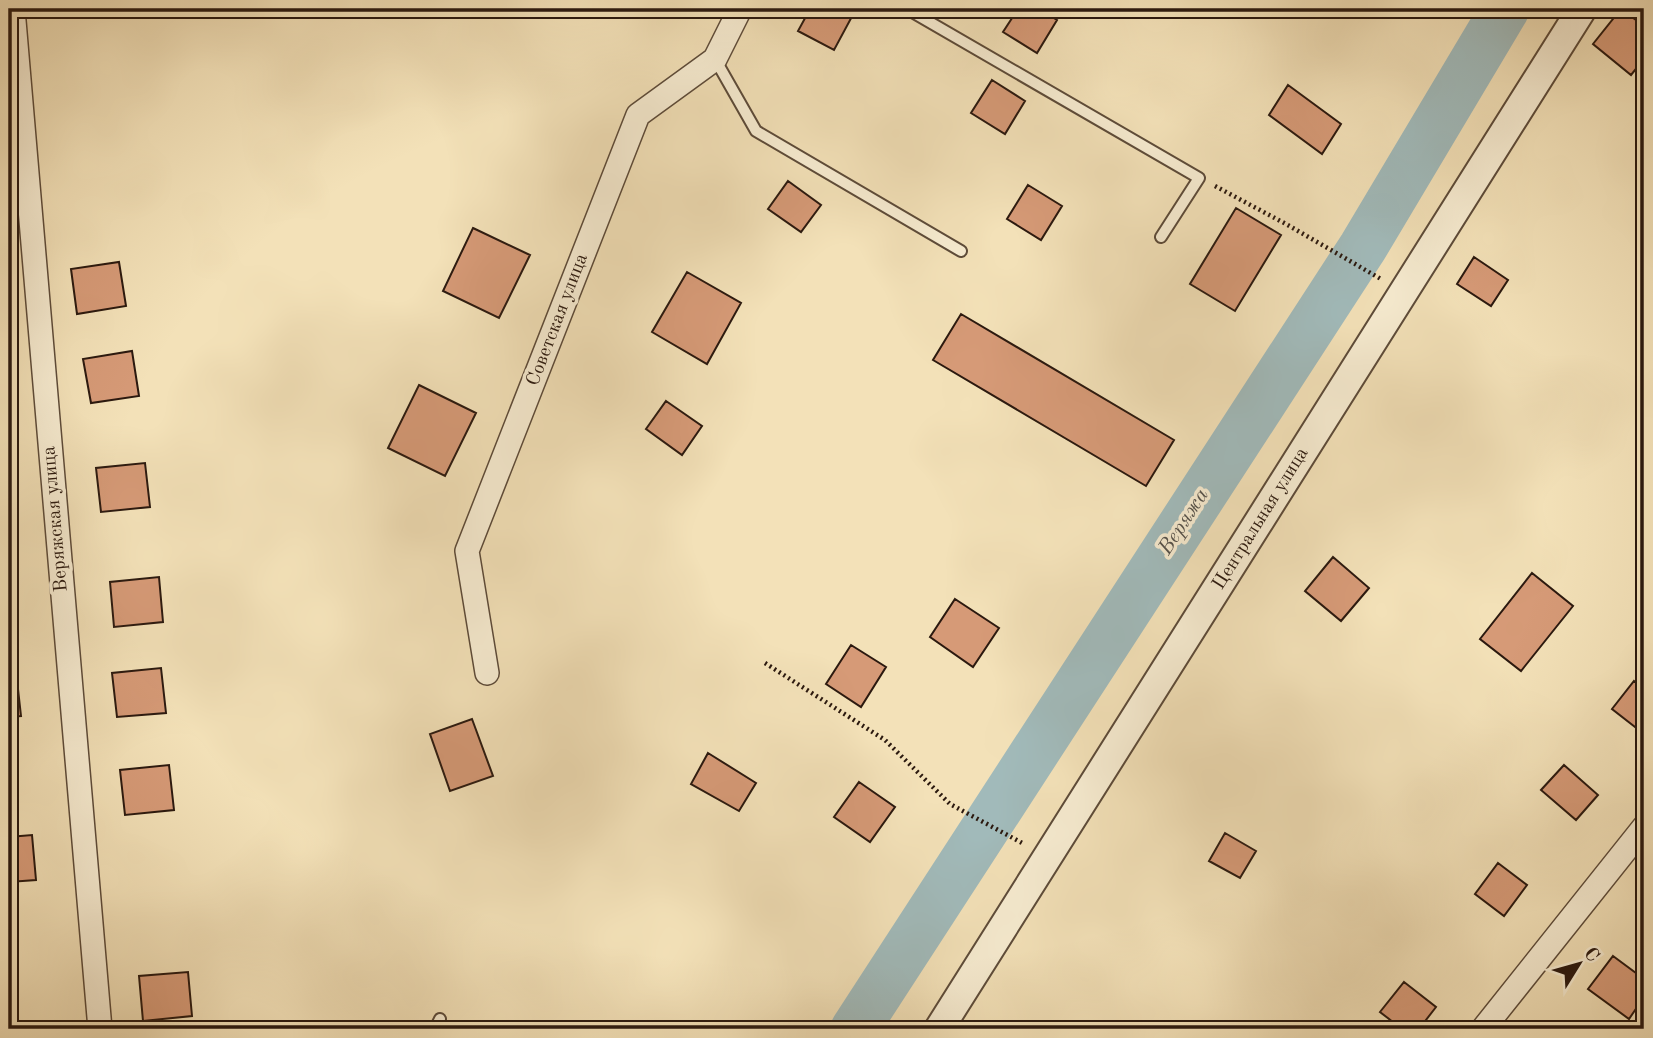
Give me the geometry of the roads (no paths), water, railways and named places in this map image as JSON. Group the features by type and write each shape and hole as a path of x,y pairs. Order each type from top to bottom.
{"street":[{"name":"Веряжская улица","path":"13,9 100,1029"},
{"name":"Советская улица","path":"487,673 467,551 638,115 715,59 740,9"},
{"name":"Центральная улица","path":"939,1029 1582,9"},
{"path":"1483,1029 1644,827"}],"lane":[{"path":"907,9 1199,178 1161,237"},
{"path":"715,59 756,131 961,251"}],"waterway":[{"name":"Веряжа","path":"855,1029 1363,247 1505,9"}]}
